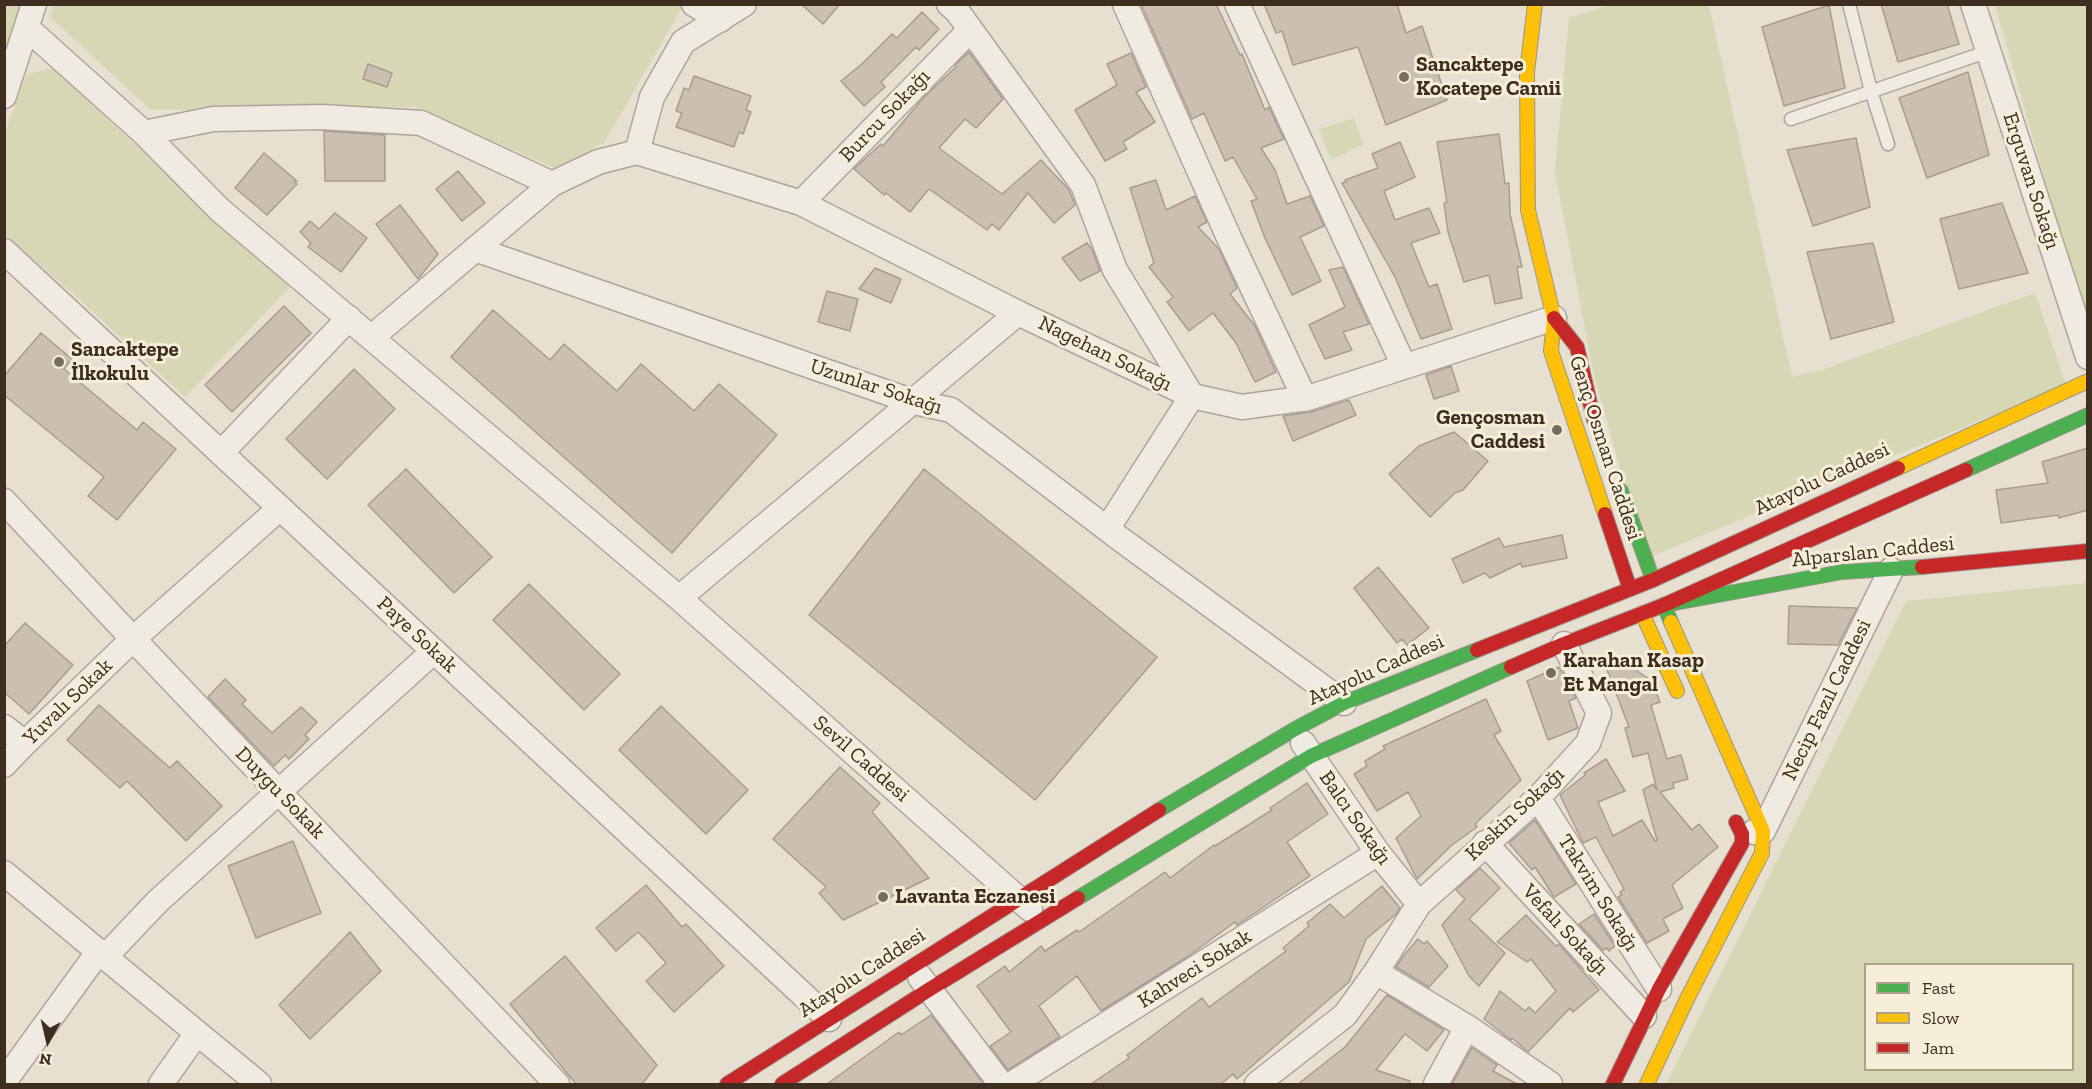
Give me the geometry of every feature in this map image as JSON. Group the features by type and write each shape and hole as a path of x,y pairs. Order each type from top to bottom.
{"main road":[{"name":"Genç Osman Caddesi","path":"1535,4 1527,72 1528,210 1554,318 1551,351 1630,589 1642,613"},
{"name":"Genç Osman Caddesi","path":"1554,318 1577,347 1598,430"},
{"name":"Atayolu Caddesi","path":"727,1084 1018,897 1294,729 1344,703 1653,580 2088,381"},
{"path":"782,1084 930,989 1311,756 1564,644 1664,604 2088,415"},
{"name":"Genç Osman Caddesi","path":"1614,473 1664,604"},
{"path":"1823,533 1824,555 1842,572"},
{"name":"Alparslan Caddesi","path":"1664,604 1842,572 1891,570 2088,551"},
{"path":"1664,604 1746,826"},
{"path":"1642,613 1685,708"},
{"name":"Necip Fazıl Caddesi","path":"1612,1084 1644,1016 1742,843 1746,826"},
{"name":"Necip Fazıl Caddesi","path":"1647,1084 1682,1009 1762,853 1746,826"}],"street":[{"path":"4,96 34,4"},
{"path":"694,4 720,20"},
{"path":"372,338 552,184 598,162 637,152 652,97 683,42 744,4"},
{"path":"949,4 1083,185 1115,270 1192,396 1107,529"},
{"path":"1125,4 1230,240 1305,399"},
{"path":"1238,4 1404,366"},
{"name":"Erguvan Sokağı","path":"1973,4 2088,357"},
{"name":"Sevil Caddesi","path":"27,28 144,133 220,210 679,598 1018,897 1042,921"},
{"name":"Burcu Sokağı","path":"801,203 970,30"},
{"path":"144,133 213,119 322,117 421,123 552,184"},
{"name":"Nagehan Sokağı","path":"637,152 801,203 1018,313 1192,396 1242,407 1305,399 1554,318"},
{"name":"Uzunlar Sokağı","path":"475,249 914,402 951,410 1107,529 1344,703"},
{"name":"Paye Sokak","path":"4,251 829,1019"},
{"path":"679,598 1018,313"},
{"path":"221,453 349,318"},
{"name":"Duygu Sokak","path":"4,501 557,1084"},
{"name":"Yuvalı Sokak","path":"4,765 133,639 280,508"},
{"name":"Necip Fazıl Caddesi","path":"1746,826 1891,570"},
{"name":"Keskin Sokağı","path":"1257,1084 1345,1015 1376,972 1419,904 1538,798 1588,742 1599,713 1564,644"},
{"path":"4,1082 102,954 434,651"},
{"path":"4,727 25,743"},
{"name":"Balcı Sokağı","path":"1294,729 1378,853 1419,904"},
{"name":"Takvim Sokağı","path":"1538,798 1659,989"},
{"name":"Vefalı Sokağı","path":"1485,843 1644,1016"},
{"name":"Kahveci Sokak","path":"1012,1084 1378,853"},
{"path":"4,873 259,1084"},
{"path":"912,966 1000,1084"},
{"path":"1376,972 1467,1027 1550,1084"},
{"path":"1436,1084 1467,1027"},
{"path":"161,1084 197,1033"}],"lane":[{"path":"1849,4 1871,91 1888,144"},
{"path":"1791,119 1989,51"}],"green space":[{"path":"54,4 679,4 683,6 604,143 555,168 414,107 151,110 50,17"},
{"path":"4,5 20,5 5,55"},
{"path":"1609,5 1709,5 1792,377 1824,369 2035,293 2066,385 1645,559 1593,371 1555,172 1569,18"},
{"path":"1995,5 2087,5 2087,328"},
{"path":"52,68 290,287 185,397 5,234 4,135 27,74"},
{"path":"1354,118 1363,144 1331,160 1319,129"},
{"path":"2087,583 2087,1084 1666,1084 1906,601"}],"building":[{"path":"801,4 840,4 823,24"},
{"path":"1141,4 1216,4 1240,55 1242,54 1265,110 1269,107 1284,139 1261,148 1275,170 1287,204 1310,196 1324,226 1300,237 1321,281 1292,295 1265,238 1251,201 1257,199 1233,157 1225,161 1204,113 1192,119"},
{"path":"1264,4 1397,4 1406,33 1422,26 1447,100 1386,125 1358,47 1293,65 1282,31 1276,33"},
{"path":"1881,4 1947,4 1959,44 1898,62"},
{"path":"1829,5 1845,88 1784,106 1762,27"},
{"path":"922,12 939,29 919,50 916,47 881,82 885,87 864,106 841,81 892,34 897,38"},
{"path":"969,52 1003,99 976,128 965,119 939,148 1002,194 1041,160 1069,190 1075,205 1054,223 1028,193 999,230 992,224 987,230 929,189 910,212 886,193 884,195 854,169 881,144 883,146 924,97"},
{"path":"1131,53 1146,87 1136,92 1155,122 1123,142 1127,149 1105,161 1075,110 1117,85 1107,64"},
{"path":"368,64 392,73 387,87 363,79"},
{"path":"1968,72 1989,155 1927,178 1899,98"},
{"path":"694,76 751,96 746,110 751,112 743,134 739,132 734,147 676,127 682,113 676,111 684,88 689,90"},
{"path":"324,131 385,135 385,181 325,181"},
{"path":"1499,134 1505,184 1509,183 1510,214 1522,267 1517,267 1522,298 1495,304 1489,275 1464,282 1448,232 1444,203 1447,202 1437,142"},
{"path":"1856,138 1870,207 1813,226 1787,150"},
{"path":"1400,142 1415,177 1384,191 1395,220 1429,208 1440,233 1411,243 1429,287 1437,284 1452,329 1421,339 1395,277 1342,183 1378,168 1372,154"},
{"path":"264,153 297,181 294,182 297,184 267,215 235,188"},
{"path":"458,171 485,203 462,221 436,189"},
{"path":"1156,180 1166,210 1195,196 1207,222 1198,227 1219,249 1237,288 1230,294 1255,326 1276,372 1255,382 1236,343 1213,313 1189,331 1167,302 1173,297 1149,267 1154,263 1130,188"},
{"path":"2002,203 2028,273 1959,289 1940,219"},
{"path":"400,205 438,254 418,279 376,224"},
{"path":"335,213 367,238 341,272 308,247 311,243 300,232 310,221 319,229"},
{"path":"1087,243 1092,249 1100,271 1080,281 1062,258"},
{"path":"1873,243 1894,322 1831,339 1807,252"},
{"path":"1343,267 1369,324 1343,332 1352,350 1325,359 1309,325 1345,307 1329,270"},
{"path":"875,268 901,279 891,303 859,289"},
{"path":"827,291 858,299 850,331 818,322"},
{"path":"284,306 311,333 232,412 205,385"},
{"path":"493,310 550,360 564,344 617,391 641,364 694,411 719,384 777,435 672,553 451,357"},
{"path":"41,333 72,359 64,369 137,430 143,422 176,449 117,520 88,496 104,477 4,395 4,376"},
{"path":"1451,366 1459,391 1434,399 1426,375"},
{"path":"354,369 395,409 327,479 286,439"},
{"path":"1349,400 1356,415 1293,441 1283,416 1311,412"},
{"path":"1454,432 1488,461 1463,490 1455,493 1430,517 1389,474 1419,446"},
{"path":"2088,448 2088,510 2059,518 2058,515 2001,523 1996,490 2048,483 2042,462"},
{"path":"406,469 492,557 454,593 368,505"},
{"path":"924,469 1157,657 1035,800 809,615"},
{"path":"1562,535 1567,558 1522,567 1521,563 1490,578 1485,573 1463,583 1452,559 1499,538 1504,547"},
{"path":"1378,567 1429,628 1407,645 1402,639 1397,643 1354,588"},
{"path":"529,584 620,674 584,710 493,620"},
{"path":"1789,606 1857,608 1838,645 1788,644"},
{"path":"25,623 73,665 29,714 4,692 4,646"},
{"path":"1611,653 1652,681 1660,702 1651,705 1667,759 1681,755 1688,779 1673,783 1674,788 1660,792 1692,830 1699,824 1718,847 1672,885 1683,908 1663,919 1669,931 1647,943 1618,897 1622,895 1620,892 1624,889 1596,837 1583,843 1560,795 1585,775 1584,773 1606,759 1625,791 1598,802 1613,836 1642,820 1655,841 1657,840 1643,790 1653,784 1657,790 1648,753 1633,757 1625,728 1629,727 1606,667"},
{"path":"1559,667 1576,698 1569,701 1578,728 1548,740 1527,681"},
{"path":"225,679 246,700 242,704 272,733 301,707 317,722 305,735 309,739 289,759 285,755 274,766 208,697"},
{"path":"1486,699 1501,731 1494,735 1521,780 1475,824 1477,827 1452,845 1417,879 1396,838 1421,816 1408,792 1377,811 1354,774 1367,766 1365,761 1385,749 1383,746"},
{"path":"99,705 170,768 177,761 222,806 186,841 127,781 120,788 67,740"},
{"path":"661,706 748,790 706,834 619,750"},
{"path":"840,767 880,803 872,812 929,878 843,920 819,893 826,887 773,839"},
{"path":"1307,783 1328,814 1287,842 1310,876 1237,925 1235,922 1187,957 1101,1011 1077,976 1039,1006 1060,1037 1008,1070 990,1046 1011,1032 977,986 1005,966 1009,972 1041,946 1045,951 1077,930 1079,932 1165,872 1170,878 1214,845 1272,810 1270,808"},
{"path":"1535,820 1576,884 1554,897 1535,867 1532,870 1509,843"},
{"path":"293,841 321,913 256,938 228,866"},
{"path":"1480,868 1500,888 1469,919 1505,953 1479,986 1469,976 1442,925 1465,899 1456,890"},
{"path":"646,885 682,927 686,924 724,966 674,1012 646,981 666,963 647,941 638,932 616,951 596,928"},
{"path":"1382,886 1400,908 1395,915 1366,939 1349,982 1237,1079 1233,1074 1221,1084 1091,1084 1129,1058 1127,1055 1202,998 1209,1007 1286,951 1283,948 1309,926 1307,923 1330,904 1344,918"},
{"path":"1594,914 1615,946 1609,951 1607,948 1603,950 1579,924"},
{"path":"1526,915 1556,946 1559,944 1599,990 1573,1012 1570,1008 1528,1052 1484,1019 1500,991 1525,1011 1529,1007 1535,1013 1556,991 1531,959 1527,962 1497,942"},
{"path":"350,932 381,971 310,1039 279,1005"},
{"path":"1418,939 1424,944 1427,941 1448,966 1429,987 1396,967"},
{"path":"565,956 657,1065 642,1084 576,1084 510,1004"},
{"path":"1387,995 1444,1030 1427,1051 1405,1034 1376,1070 1410,1081 1410,1084 1298,1084 1345,1047"},
{"path":"931,1015 984,1084 827,1084 899,1032 901,1035"},
{"path":"1472,1048 1497,1065 1493,1071 1517,1084 1452,1084"}],"traffic: fast":[{"path":"1966,470 2088,415"},
{"path":"1621,491 1653,580"},
{"path":"1671,622 1664,605 1842,572 1922,567"},
{"path":"1159,810 1295,729 1344,703 1477,650"},
{"path":"1078,898 1311,756 1511,667"}],"traffic: slow":[{"path":"1535,4 1527,72 1528,210 1554,318 1551,351 1605,514"},
{"path":"1898,468 2088,381"},
{"path":"1642,613 1677,691"},
{"path":"1647,1084 1687,999 1762,853 1763,831 1671,622"}],"traffic: jam":[{"path":"1554,318 1577,347 1594,420"},
{"path":"1477,650 1653,580 1898,468"},
{"path":"1511,667 1664,605 1966,470"},
{"path":"1605,514 1630,589"},
{"path":"1922,567 2088,551"},
{"path":"727,1084 1159,810"},
{"path":"1613,1084 1659,989 1742,843 1742,834 1736,822"},
{"path":"782,1084 1078,898"}],"place":[{"name":"Sancaktepe Kocatepe Camii","path":"1404,77"},
{"name":"Sancaktepe İlkokulu","path":"59,362"},
{"name":"Gençosman Caddesi","path":"1557,430"},
{"name":"Karahan Kasap Et Mangal","path":"1551,673"},
{"name":"Lavanta Eczanesi","path":"883,897"}]}
